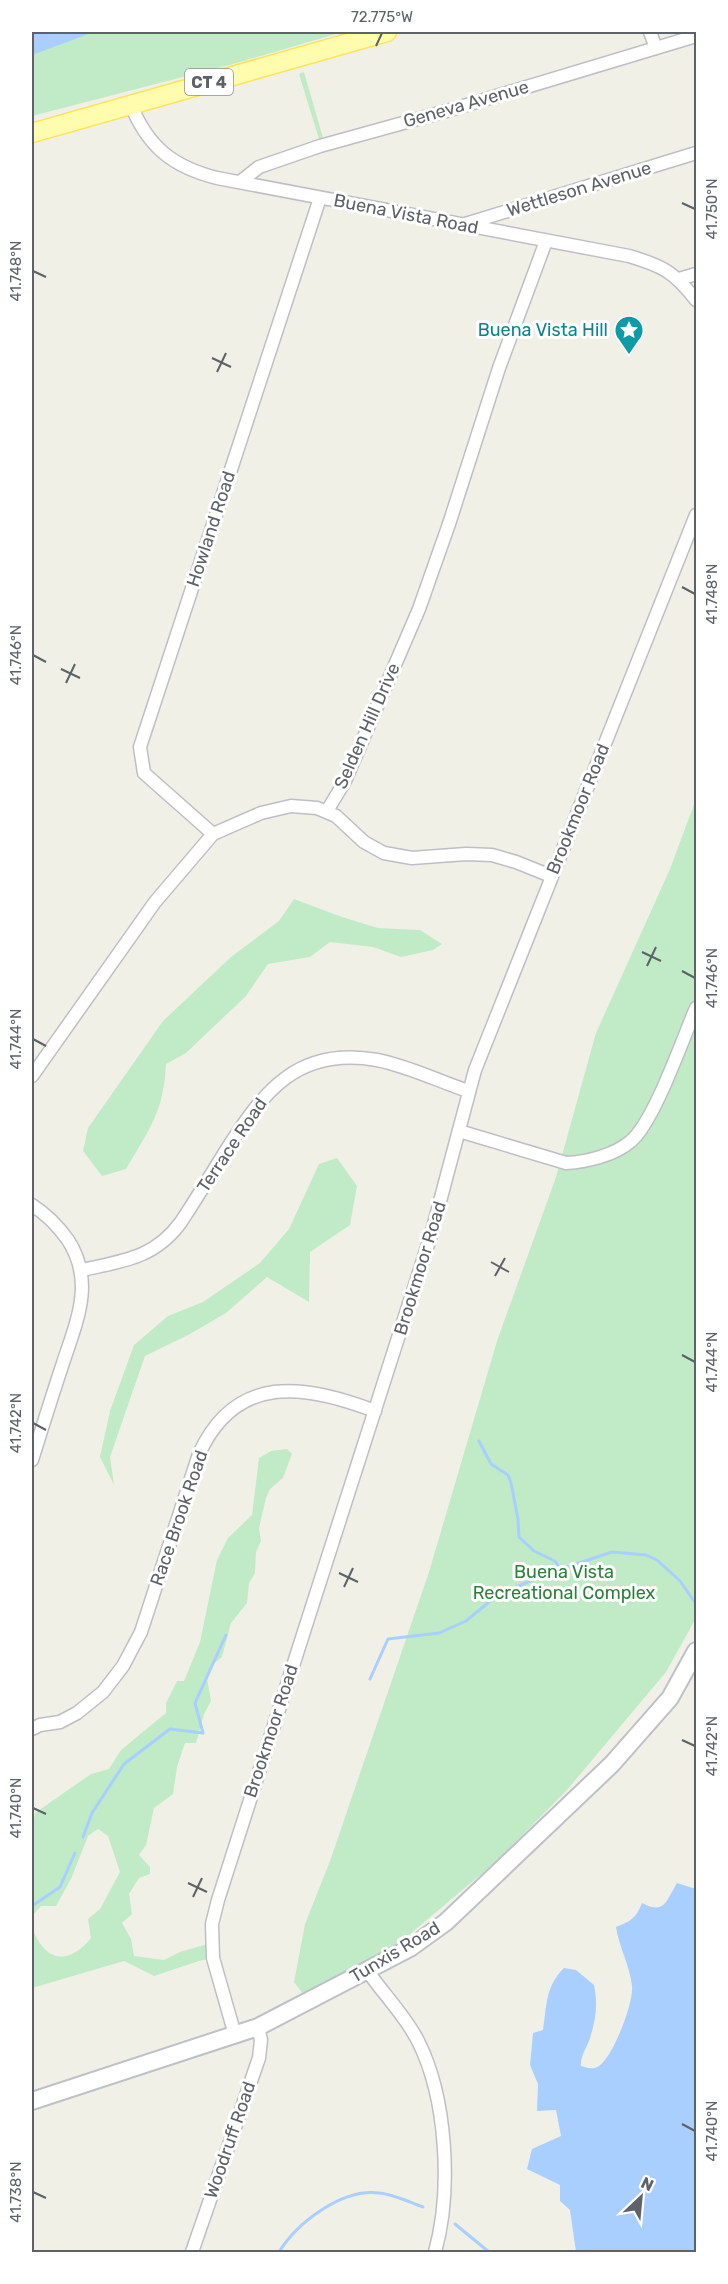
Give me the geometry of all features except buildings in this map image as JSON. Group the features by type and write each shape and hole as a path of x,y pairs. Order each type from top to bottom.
{"main road":[{"name":"CT 4","path":"32,133 387,32"}],"street":[{"path":"650,32 656,48"},
{"name":"Geneva Avenue","path":"240,182 259,167 310,150 696,36"},
{"name":"Buena Vista Road","path":"131,105 146,136 156,147 176,162 203,174 629,256 666,270 679,279 696,300"},
{"name":"Wettleson Avenue","path":"461,225 696,153"},
{"name":"Howland Road","path":"213,834 144,773 140,747 320,198"},
{"name":"Selden Hill Drive","path":"32,1076 155,902 213,834 276,808 310,807 327,811 345,781 419,609 449,525 499,368 546,241"},
{"path":"679,279 696,274"},
{"name":"Brookmoor Road","path":"235,2035 213,1958 212,1924 276,1715 432,1235 468,1091 551,876 696,515"},
{"path":"327,811 339,818 364,842 384,854 412,858 458,854 492,855 551,876"},
{"path":"459,1131 566,1163 601,1156 622,1147 637,1135 650,1115 696,1008"},
{"name":"Terrace Road","path":"81,1270 143,1255 168,1238 182,1222 259,1101 281,1080 304,1067 340,1058 369,1059 394,1064 468,1091"},
{"path":"32,1205 60,1230 72,1246 81,1270 83,1290 78,1317 32,1460"},
{"name":"Race Brook Road","path":"32,1729 40,1725 60,1722 85,1707 103,1692 123,1666 141,1632 199,1454 206,1438 219,1422 251,1399 286,1390 319,1393 375,1411"},
{"name":"Tunxis Road","path":"32,2101 258,2027 418,1943 440,1927 577,1799 658,1713 670,1698 696,1651"},
{"path":"367,1970 418,2041 435,2087 446,2185 435,2253"},
{"name":"Woodruff Road","path":"192,2253 259,2058 261,2040 258,2027"}],"green space":[{"path":"32,32 343,32 233,64 32,116"},
{"path":"304,72 323,138 319,139 299,74"},
{"name":"Buena Vista Recreational Complex","path":"696,799 696,1618 666,1672 567,1790 498,1860 378,1961 306,1998 294,1982 305,1924 330,1861 429,1572 497,1341 556,1177 596,1033 670,869"},
{"path":"294,899 378,928 420,930 442,944 433,950 401,957 373,947 330,942 310,957 268,964 246,996 186,1053 166,1064 159,1108 142,1143 126,1169 102,1176 83,1151 88,1128 163,1021 231,957 279,921"},
{"path":"337,1158 357,1186 350,1225 310,1252 309,1302 267,1277 226,1313 145,1356 110,1457 114,1485 100,1457 110,1411 134,1345 168,1316 203,1302 260,1263 289,1229 319,1164"},
{"path":"287,1449 292,1454 283,1478 270,1489 266,1498 259,1528 261,1541 256,1552 255,1573 249,1583 247,1603 231,1623 222,1657 213,1664 207,1678 211,1701 204,1714 196,1743 185,1743 177,1767 173,1794 154,1808 146,1845 139,1855 150,1867 150,1874 139,1878 129,1894 132,1914 122,1923 131,1939 134,1956 164,1960 180,1952 211,1943 213,1958 154,1976 124,1961 32,1988 32,1928 43,1948 50,1953 65,1956 73,1953 91,1938 88,1919 100,1909 120,1872 108,1836 98,1829 88,1836 71,1879 56,1906 41,1906 32,1916 32,1829 35,1813 91,1774 109,1769 121,1750 166,1713 166,1703 177,1681 184,1681 200,1642 217,1560 228,1538 252,1515 259,1458 271,1451"}],"water":[{"path":"32,32 94,32 32,55"},
{"path":"677,1883 696,1889 696,2252 576,2252 570,2210 560,2201 560,2185 527,2169 532,2149 561,2136 556,2110 537,2111 538,2084 530,2065 533,2033 543,2030 548,1997 553,1982 564,1968 576,1970 594,1985 596,1999 594,2024 581,2066 594,2068 605,2061 622,2029 632,1994 631,1979 616,1927 632,1918 642,1903 660,1907"}],"waterway":[{"path":"479,1441 491,1464 508,1475 518,1519 519,1537 534,1551 555,1561 560,1569"},
{"path":"370,1679 388,1639 439,1633 466,1621 507,1591 546,1574 612,1552 646,1555 657,1560 680,1581 696,1604"},
{"path":"83,1837 92,1813 124,1764 170,1729 203,1733 195,1703 226,1635"},
{"path":"32,1906 60,1887 75,1853"},
{"path":"279,2252 309,2219 350,2196 379,2193 423,2207"},
{"path":"455,2224 489,2252"}],"place":[{"name":"Buena Vista Hill","path":"629,356"}]}
